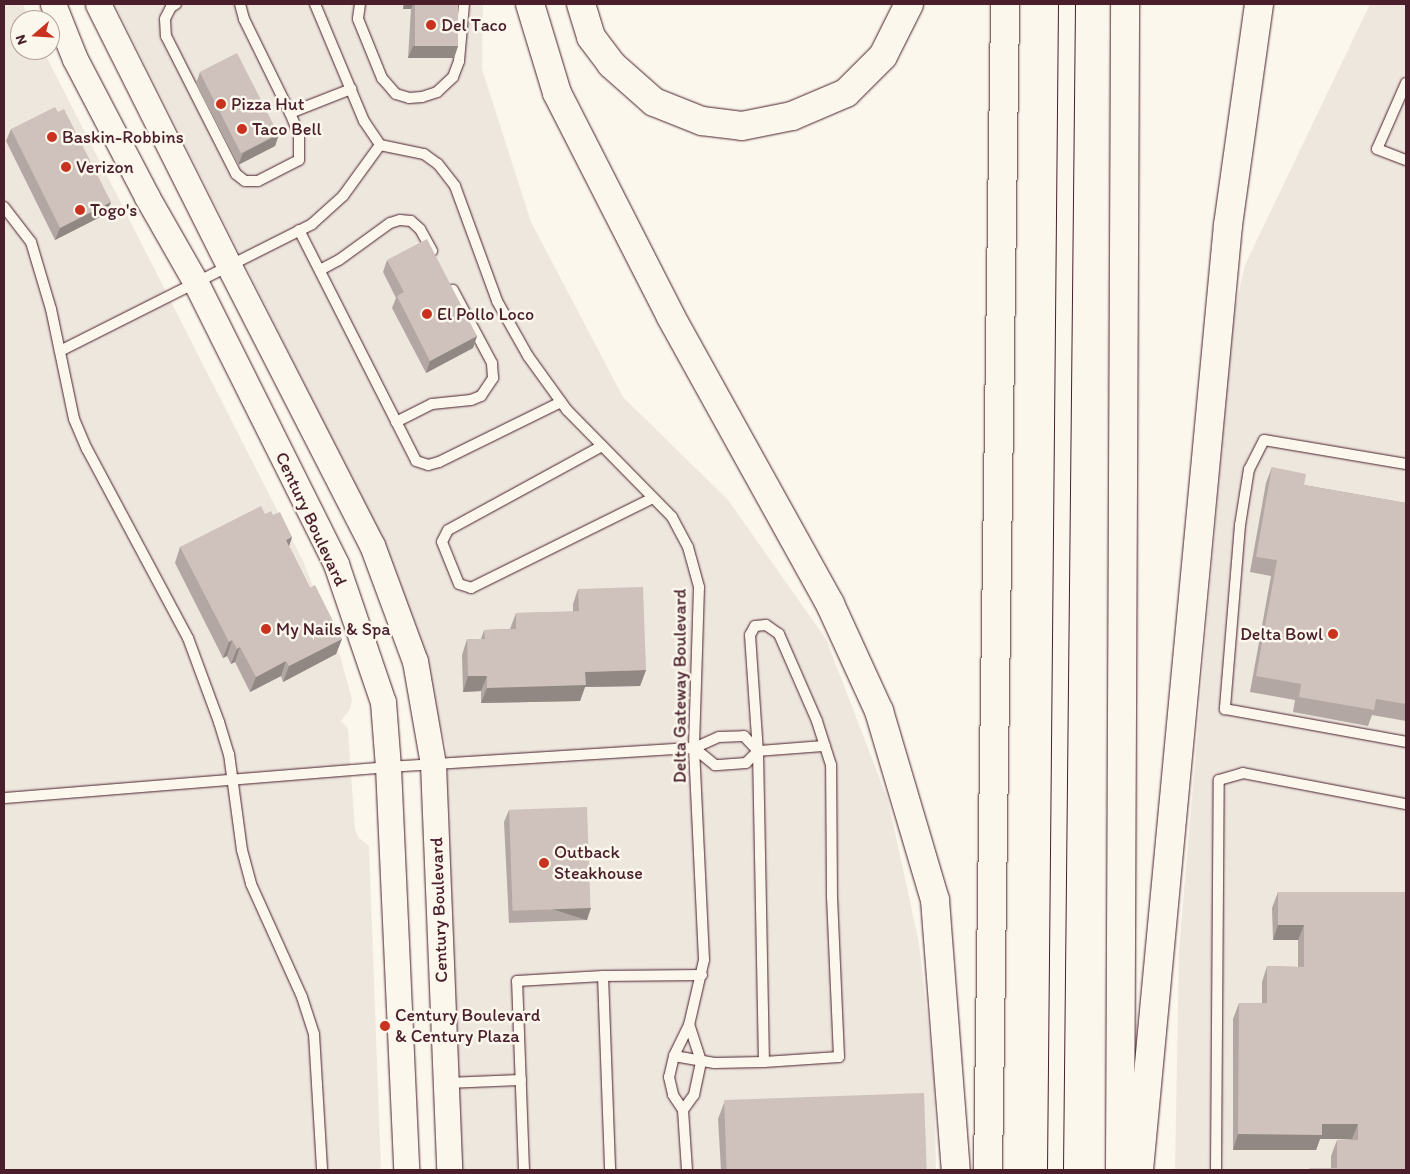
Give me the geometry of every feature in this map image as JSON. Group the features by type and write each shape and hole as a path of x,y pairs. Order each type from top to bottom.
{"highway":[{"path":"530,4 557,93 671,318 830,604 879,711 935,900 956,1170"},
{"path":"581,4 591,36 611,64 654,102 702,121 742,126 792,116 846,93 883,56 909,4"},
{"path":"988,1170 1004,4"},
{"path":"1120,1170 1125,4"},
{"path":"1139,1170 1228,225 1259,4"}],"street":[{"name":"Century Boulevard","path":"53,4 75,59 146,197 196,283 336,564 383,702 388,767 406,1170"},
{"name":"Century Boulevard","path":"98,4 229,266 372,545 415,661 433,764 449,1170"}],"lane":[{"path":"176,4 171,7 165,19 166,36 236,174 245,181 258,181 299,160 299,135 244,19 240,4"},
{"path":"60,351 300,230 318,219 343,196 380,145 364,121 315,4"},
{"path":"360,4 358,19 382,78 396,94 409,98 422,97 437,92 453,77 460,62 464,4"},
{"path":"1406,83 1377,148 1406,160"},
{"path":"290,113 350,89"},
{"name":"Delta Gateway Boulevard","path":"380,145 424,154 438,164 455,186 497,301 528,356 561,402 672,517 688,547 699,587 694,748 704,960 689,1025 674,1056 669,1076 673,1095 683,1110 687,1170"},
{"path":"4,207 32,242 51,309 74,419 87,449 188,638 219,722 229,754 242,850 251,884 302,997 314,1034 322,1170"},
{"path":"320,270 339,260 390,224 400,220 412,221 420,228 438,262"},
{"path":"300,230 416,461 428,464 439,462 561,402"},
{"path":"396,422 432,404 471,400 481,396 493,378 492,363 447,279"},
{"path":"1406,464 1264,440 1249,469 1240,525 1225,709 1406,742"},
{"path":"602,446 448,530 442,542 459,584 471,588 653,498"},
{"path":"674,1056 701,1061 764,1062 839,1057 832,897 831,765 817,721 779,634 766,625 755,626 750,635 758,751 764,1062"},
{"path":"4,798 388,767 694,748 719,737 744,736 758,751"},
{"path":"694,748 715,765 746,764 758,751 824,746"},
{"path":"1216,1170 1219,780 1243,773 1406,804"},
{"path":"524,1170 517,981 603,976 702,975"},
{"path":"603,976 610,1170"},
{"path":"683,1110 694,1095 701,1061 689,1025"},
{"path":"446,1083 521,1080"}],"shaded area":[{"path":"4,4 23,4 25,10 10,10 10,60 48,60 303,561 338,649 352,699 350,709 341,721 348,729 355,830 359,838 369,846 381,1170 4,1170"},
{"path":"115,4 483,4 482,69 531,222 623,397 728,500 826,639 888,800 919,943 934,1076 936,1170 461,1170 446,745 367,509"},
{"path":"1370,4 1406,4 1406,1170 1175,1170 1179,950 1233,318 1245,265"}],"building":[{"path":"415,4 458,4 458,46 415,46"},
{"path":"237,53 278,134 241,153 200,72"},
{"path":"55,107 58,112 64,109 111,202 60,228 11,129"},
{"path":"427,239 477,336 430,361 397,296 404,292 387,260"},
{"name":"Delta Bowl","path":"1272,467 1306,474 1304,485 1406,503 1406,704 1376,699 1374,710 1299,697 1301,684 1256,676 1277,560 1256,557"},
{"name":"My Nails & Spa","path":"261,506 265,514 271,511 273,515 280,512 292,537 286,540 310,588 315,585 342,639 289,666 286,661 256,677 240,647 237,649 232,640 229,642 180,547"},
{"path":"643,587 646,670 585,672 586,685 487,688 487,676 468,676 467,639 485,639 484,630 516,629 516,613 579,611 578,589"},
{"path":"587,807 591,908 513,911 509,810"},
{"path":"1278,892 1406,892 1406,1170 1310,1170 1310,1168 1337,1168 1337,1140 1358,1140 1358,1124 1322,1124 1322,1135 1238,1134 1239,1003 1267,1003 1267,966 1304,967 1304,925 1278,925"},
{"path":"924,1093 927,1170 727,1170 724,1100"}],"tram line":[{"path":"1047,1170 1058,4"},
{"path":"1063,1170 1075,4"}],"place":[{"name":"Del Taco","path":"431,25"},
{"name":"Pizza Hut","path":"221,104"},
{"name":"Taco Bell","path":"242,129"},
{"name":"Baskin-Robbins","path":"52,137"},
{"name":"Verizon","path":"66,167"},
{"name":"Togo's","path":"80,210"},
{"name":"El Pollo Loco","path":"427,314"},
{"name":"My Nails & Spa","path":"266,629"},
{"name":"Delta Bowl","path":"1333,634"},
{"name":"Outback Steakhouse","path":"544,863"},
{"name":"Century Boulevard & Century Plaza","path":"385,1026"}]}
